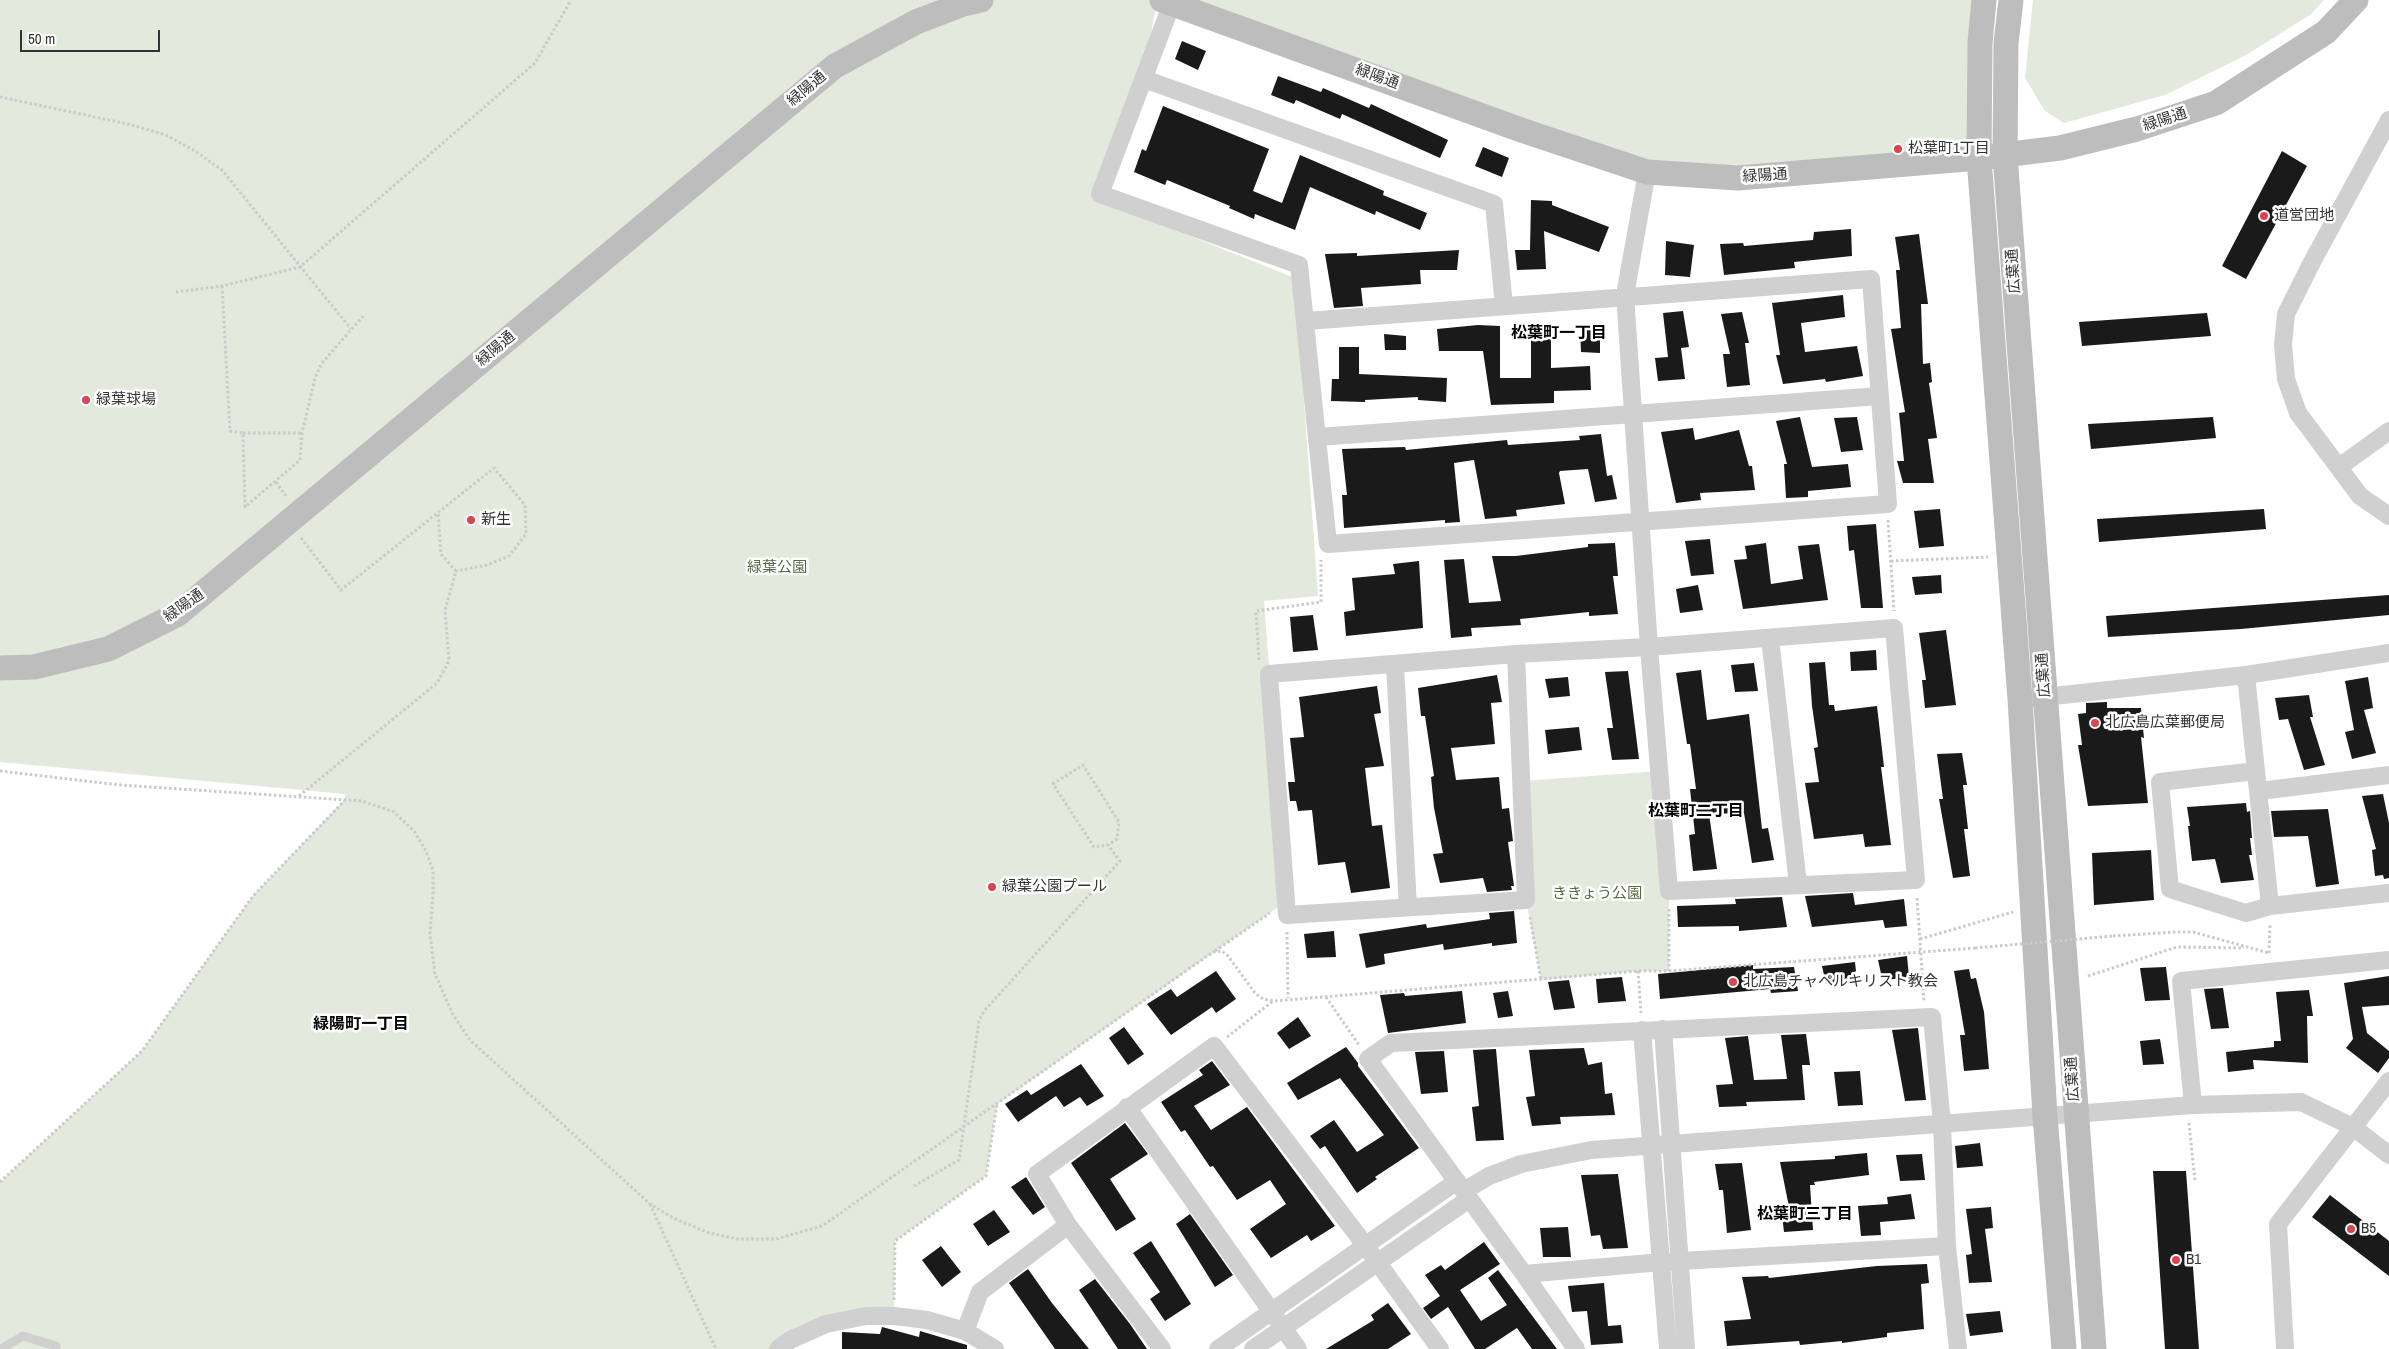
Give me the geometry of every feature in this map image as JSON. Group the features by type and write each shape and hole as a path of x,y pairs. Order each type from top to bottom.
{"street":[{"name":"緑陽通","path":"0,668 34,667 108,648 178,614 835,66 916,22 963,4 981,0"},
{"name":"広葉通","path":"1984,0 1980,43 1979,158 2020,699 2046,1116 2064,1349"},
{"name":"広葉通","path":"2011,0 2006,43 2005,155 2094,1349"},
{"name":"緑陽通","path":"1167,1 1524,131 1648,172 1738,178 2005,155 2060,148 2137,129 2216,103 2326,32 2356,0"},
{"path":"1167,1 1144,79 1100,194 1299,265 1328,544 1888,504 1871,279 1625,295 1306,321"},
{"path":"1144,79 1494,204 1504,306"},
{"path":"2389,120 2286,314 2283,345 2286,379 2298,413 2360,496 2389,516"},
{"path":"1516,654 1526,900 1408,907 1287,908 1269,674 1516,654 1649,647 1894,628 1916,880 1668,891 1649,647 1625,295 1648,172"},
{"path":"1318,437 1880,396"},
{"path":"2339,467 2389,431"},
{"path":"1770,638 1798,884"},
{"path":"2020,699 2246,675 2389,653"},
{"path":"1395,665 1408,907"},
{"path":"2246,675 2256,771 2260,791 2270,906"},
{"path":"2256,771 2160,782 2170,889 2246,913 2270,906 2389,893"},
{"path":"2260,791 2389,775"},
{"path":"2190,1105 2181,981 2389,960"},
{"path":"1576,1349 1368,1059 1391,1043 1932,1017 1942,1124 1947,1246 1958,1349"},
{"path":"1663,1029 1671,1144 1671,1261 1668,1349"},
{"path":"1642,1030 1650,1145 1686,1349"},
{"path":"1162,1349 1068,1225 1037,1174 1127,1107 1214,1046 1377,1262 1440,1349"},
{"path":"2285,1349 2278,1224 2389,1081"},
{"path":"1218,1349 1365,1246 1489,1176 1522,1164 1591,1150 2190,1105 2301,1102 2353,1127 2389,1155"},
{"path":"1127,1107 1298,1349"},
{"path":"1253,1349 1377,1262 1463,1190"},
{"path":"965,1331 980,1292 1068,1225"},
{"path":"1524,1274 1671,1261 1947,1246"},
{"path":"778,1349 790,1340 826,1324 866,1316 894,1316 927,1320 965,1331 995,1349"}],"lane":[{"path":"1,1349 24,1336 56,1346 56,1349"}],"path":[{"path":"176,292 222,286 300,267 535,63 571,0"},
{"path":"0,97 128,124 166,136 195,151 222,170 351,329"},
{"path":"222,286 230,431 243,433 302,433"},
{"path":"243,433 245,507 300,460 302,433 315,378 322,363 365,314"},
{"path":"288,522 341,590 494,468 525,504 526,534 509,556 487,565 456,571"},
{"path":"1888,504 1894,628"},
{"path":"438,513 441,554 456,571"},
{"path":"1269,674 1259,663 1256,611 1321,602 1320,562 1328,544"},
{"path":"1891,561 2009,557"},
{"path":"298,796 437,683 448,661 446,610 456,571"},
{"path":"1083,765 1120,822 1118,839 1108,845 1094,847 1053,784 1083,765"},
{"path":"0,771 120,785 345,799 362,801 394,812 414,831 425,849 432,870 433,895 430,934 436,974 452,1013 470,1040 650,1204 673,1218 709,1233 738,1239 776,1239 797,1234 822,1226 844,1213 1213,952 1287,908"},
{"path":"0,1182 142,1051 253,896 345,799"},
{"path":"914,1186 959,1160 979,1021 984,1011 1120,861 1108,845"},
{"path":"1916,880 1925,1017"},
{"path":"1668,891 1669,971"},
{"path":"1526,900 1541,980"},
{"path":"1920,939 2032,906"},
{"path":"2270,906 2270,954"},
{"path":"1287,908 1288,998"},
{"path":"1213,952 1222,951 1228,956 1255,994 1264,999 1274,1001 1288,998 1541,980 1638,971 1669,971 2176,932 2193,932 2270,954 2279,953"},
{"path":"2066,986 2097,972 2177,947 2250,948"},
{"path":"1638,971 1642,1030"},
{"path":"1326,996 1368,1059"},
{"path":"1214,1046 1274,1001"},
{"path":"894,1316 895,1241 986,1176 997,1104"},
{"path":"2190,1105 2195,1182"},
{"path":"650,1204 716,1349"}],"green space":[{"name":"緑葉公園","path":"0,0 1157,0 1151,34 1093,197 1295,278 1318,596 1264,601 1287,901 997,1104 986,1176 895,1241 894,1316 866,1316 778,1349 0,1349 0,1182 142,1051 253,896 345,799 345,794 0,762"},
{"path":"1162,0 1984,0 1979,158 1647,172"},
{"path":"2033,0 2324,0 2310,15 2246,55 2165,95 2064,123 2045,111 2025,78"},
{"name":"ききょう公園","path":"1660,771 1669,891 1669,971 1638,971 1541,980 1526,900 1523,781"}],"building":[{"path":"1182,41 1206,51 1198,70 1175,59"},
{"path":"1278,76 1321,92 1323,88 1369,108 1371,104 1448,140 1440,158 1342,114 1340,119 1296,100 1294,104 1271,95"},
{"path":"1163,106 1269,149 1253,191 1282,203 1300,155 1384,191 1383,195 1427,213 1420,230 1376,211 1375,215 1310,187 1295,230 1255,214 1254,219 1229,208 1230,206 1167,180 1165,185 1134,172 1142,149 1146,151"},
{"path":"1483,147 1509,158 1502,177 1475,166"},
{"name":"道営団地","path":"2282,151 2307,166 2246,279 2222,266"},
{"path":"1531,200 1552,201 1552,205 1609,227 1599,252 1544,231 1546,269 1517,270 1515,250 1530,250"},
{"path":"1851,229 1852,256 1794,262 1795,268 1724,275 1720,244 1743,243 1744,246 1813,240 1814,232"},
{"path":"1919,234 1928,304 1921,304 1923,364 1930,363 1932,382 1929,383 1937,438 1928,439 1934,483 1903,483 1897,461 1904,461 1899,413 1905,412 1891,329 1901,328 1896,270 1900,270 1895,237"},
{"path":"1666,241 1694,245 1690,277 1665,275"},
{"path":"1459,250 1457,270 1420,270 1421,284 1361,288 1363,306 1334,308 1325,254 1357,253 1357,256"},
{"path":"1843,295 1845,317 1801,323 1805,352 1857,346 1863,376 1826,382 1825,379 1783,384 1776,355 1780,355 1772,303"},
{"path":"1683,311 1689,347 1681,348 1685,379 1658,381 1655,358 1668,357 1663,313"},
{"path":"1742,312 1749,343 1745,343 1750,385 1727,387 1723,354 1730,354 1721,314"},
{"path":"2207,313 2211,336 2082,346 2079,322"},
{"path":"1478,325 1500,326 1500,378 1531,378 1531,336 1551,337 1551,368 1590,366 1591,390 1554,391 1554,403 1491,405 1483,351 1439,351 1437,329"},
{"path":"1580,330 1600,330 1600,353 1581,352"},
{"path":"1384,334 1406,336 1406,350 1385,350"},
{"path":"1339,347 1359,347 1359,374 1447,378 1446,402 1418,400 1418,397 1365,400 1365,402 1331,401 1332,379 1339,379"},
{"path":"1800,417 1812,467 1848,464 1851,487 1808,491 1808,497 1786,498 1784,464 1787,464 1776,421"},
{"path":"1857,417 1863,450 1841,452 1834,418"},
{"path":"2213,417 2216,438 2091,449 2088,424"},
{"path":"1693,428 1695,440 1739,430 1749,466 1752,466 1755,490 1700,493 1701,500 1676,503 1661,432"},
{"path":"1601,434 1607,476 1612,475 1617,499 1595,502 1588,469 1560,471 1565,504 1516,510 1517,516 1485,519 1474,460 1454,463 1460,522 1445,523 1445,520 1344,528 1342,495 1347,495 1342,449 1405,447 1406,450 1507,440 1508,445 1580,440 1579,436"},
{"path":"1940,509 1944,546 1919,548 1914,511"},
{"path":"2264,509 2266,529 2099,542 2097,519"},
{"path":"1876,524 1883,608 1861,608 1854,550 1849,551 1847,526"},
{"path":"1710,539 1714,574 1691,576 1685,541"},
{"path":"1615,543 1618,576 1613,576 1618,614 1589,616 1589,612 1520,619 1521,625 1471,628 1472,636 1451,638 1444,560 1464,559 1469,603 1501,601 1492,556 1516,556 1588,547 1588,544"},
{"path":"1766,543 1771,584 1803,579 1798,546 1819,544 1828,600 1743,609 1734,560 1747,559 1745,546"},
{"path":"1419,561 1423,628 1346,636 1344,612 1355,610 1352,578 1395,574 1393,564"},
{"path":"1941,575 1942,593 1915,595 1912,577"},
{"path":"1698,585 1703,610 1680,613 1676,589"},
{"path":"2389,595 2389,615 2241,629 2108,637 2106,616"},
{"path":"1313,615 1318,650 1293,652 1290,617"},
{"path":"1946,630 1956,705 1925,708 1922,680 1926,680 1919,633"},
{"path":"1876,650 1877,670 1851,671 1850,652"},
{"path":"1825,662 1829,705 1834,705 1835,711 1877,706 1884,767 1881,767 1891,845 1865,847 1863,834 1814,839 1805,783 1819,782 1814,748 1818,747 1812,706 1809,663"},
{"path":"1754,663 1758,691 1735,692 1731,665"},
{"path":"1701,670 1707,720 1749,714 1762,829 1768,828 1774,860 1752,863 1744,813 1709,814 1717,869 1693,871 1689,835 1695,834 1690,789 1696,789 1690,744 1687,744 1676,673"},
{"path":"1628,671 1639,759 1612,760 1607,728 1613,728 1605,672"},
{"path":"1497,675 1502,702 1491,703 1495,744 1451,748 1456,780 1499,777 1502,809 1509,808 1513,841 1508,842 1514,886 1511,886 1512,890 1487,892 1483,878 1440,883 1433,854 1443,853 1434,808 1431,777 1434,776 1425,716 1421,716 1418,688"},
{"path":"1568,677 1570,696 1549,698 1545,679"},
{"path":"2368,677 2373,708 2364,710 2376,753 2352,759 2345,732 2354,730 2345,681"},
{"path":"1377,686 1381,713 1374,714 1384,766 1365,768 1372,826 1382,825 1390,888 1351,893 1345,862 1318,865 1312,810 1298,811 1296,801 1290,801 1288,782 1295,782 1290,738 1304,737 1299,697"},
{"path":"2309,695 2313,717 2310,717 2325,765 2304,770 2288,719 2279,720 2275,698"},
{"path":"2107,702 2107,708 2141,708 2144,738 2141,737 2148,803 2088,806 2078,745 2082,745 2078,714 2086,713 2086,703"},
{"path":"1579,727 1582,750 1548,754 1545,730"},
{"path":"1962,753 1967,785 1963,785 1968,829 1964,829 1970,876 1953,878 1939,799 1943,799 1937,754"},
{"path":"2383,794 2389,823 2389,878 2384,879 2383,875 2375,876 2372,850 2376,849 2362,796"},
{"path":"2246,803 2247,812 2250,811 2252,855 2249,855 2254,880 2221,883 2215,859 2192,861 2187,807"},
{"path":"2328,809 2339,884 2316,887 2308,836 2274,837 2271,811"},
{"path":"2151,850 2154,900 2094,905 2092,853"},
{"path":"1853,893 1855,905 1904,899 1907,926 1885,928 1883,920 1812,927 1805,896"},
{"path":"1782,897 1787,927 1739,931 1739,926 1678,927 1677,906 1736,904 1735,899"},
{"path":"1514,911 1517,943 1492,946 1492,943 1444,950 1443,944 1384,954 1385,964 1366,968 1359,934 1426,924 1427,928 1490,919 1489,913"},
{"path":"1334,931 1336,957 1307,958 1304,934"},
{"path":"1907,956 1909,977 1886,980 1882,978 1878,960"},
{"path":"1855,962 1857,981 1826,984 1822,966"},
{"path":"1753,965 1753,969 1794,967 1798,991 1771,993 1770,989 1660,999 1658,974"},
{"path":"2166,967 2170,1000 2145,1001 2140,968"},
{"path":"1969,969 1971,979 1976,978 1984,1012 1989,1069 1964,1071 1960,1035 1965,1035 1954,971"},
{"path":"1216,971 1236,999 1216,1013 1212,1007 1171,1035 1147,1004 1171,989 1177,997"},
{"path":"2389,976 2389,1005 2362,1007 2367,1033 2389,1051 2389,1058 2378,1073 2346,1048 2353,1039 2344,983"},
{"path":"1622,977 1626,1001 1598,1003 1596,979"},
{"path":"1569,980 1575,1008 1554,1010 1548,982"},
{"path":"2223,988 2229,1028 2211,1029 2204,989"},
{"path":"2309,990 2313,1016 2307,1016 2308,1063 2253,1060 2254,1069 2228,1072 2226,1052 2274,1047 2274,1041 2281,1041 2276,992"},
{"path":"1462,991 1466,1023 1388,1033 1380,995 1404,993 1405,996"},
{"path":"1508,991 1513,1016 1498,1018 1493,993"},
{"path":"1298,1017 1311,1036 1289,1049 1277,1033"},
{"path":"1124,1027 1144,1054 1128,1065 1109,1038"},
{"path":"1918,1028 1926,1100 1905,1101 1892,1030"},
{"path":"1806,1034 1810,1065 1802,1065 1805,1100 1746,1102 1747,1106 1719,1107 1716,1085 1733,1084 1725,1038 1748,1036 1754,1080 1787,1079 1781,1035"},
{"path":"2160,1039 2164,1064 2143,1065 2140,1041"},
{"path":"1346,1047 1419,1148 1375,1177 1377,1179 1357,1193 1325,1146 1320,1149 1310,1136 1334,1120 1357,1152 1384,1135 1340,1078 1298,1100 1287,1083"},
{"path":"1584,1048 1588,1065 1602,1062 1605,1094 1612,1093 1615,1115 1560,1117 1561,1124 1532,1126 1526,1097 1535,1096 1529,1050"},
{"path":"1496,1049 1504,1140 1476,1141 1472,1107 1479,1106 1473,1050"},
{"path":"1444,1051 1448,1092 1421,1094 1415,1052"},
{"path":"1212,1061 1230,1085 1194,1106 1211,1130 1247,1107 1335,1226 1311,1241 1307,1235 1271,1258 1250,1229 1286,1204 1270,1180 1237,1200 1213,1166 1210,1167 1185,1130 1181,1132 1161,1102 1203,1075 1199,1070"},
{"path":"1081,1064 1104,1096 1087,1106 1080,1097 1064,1107 1056,1096 1018,1122 1005,1104 1027,1090 1031,1095"},
{"path":"1860,1071 1863,1105 1838,1106 1834,1072"},
{"path":"1125,1123 1148,1154 1110,1179 1136,1219 1116,1231 1071,1163"},
{"path":"1980,1143 1983,1166 1957,1168 1955,1146"},
{"path":"1867,1153 1869,1175 1814,1182 1815,1185 1810,1185 1813,1230 1784,1232 1781,1207 1789,1207 1780,1162 1835,1159 1835,1156"},
{"path":"1922,1154 1925,1180 1900,1181 1896,1155"},
{"path":"1742,1163 1751,1230 1727,1233 1723,1190 1719,1190 1715,1164"},
{"name":"B1","path":"2153,1171 2186,1171 2199,1349 2165,1349"},
{"path":"1618,1174 1628,1248 1603,1249 1600,1235 1591,1236 1581,1175"},
{"path":"1026,1177 1045,1207 1033,1215 1011,1187"},
{"path":"1911,1194 1915,1219 1880,1222 1881,1235 1861,1236 1858,1206 1888,1204 1887,1197"},
{"name":"B5","path":"2330,1195 2389,1241 2389,1276 2312,1217"},
{"path":"1991,1207 1993,1228 1985,1229 1992,1282 1969,1283 1966,1255 1972,1254 1966,1209"},
{"path":"994,1210 1010,1232 988,1246 973,1224"},
{"path":"1190,1214 1233,1275 1215,1287 1176,1224"},
{"path":"1568,1227 1571,1257 1543,1257 1540,1228"},
{"path":"1151,1241 1191,1304 1165,1321 1150,1299 1160,1292 1133,1253"},
{"path":"1484,1242 1500,1264 1460,1290 1481,1321 1507,1305 1488,1278 1498,1270 1557,1349 1532,1349 1517,1328 1485,1349 1475,1349 1448,1307 1431,1319 1423,1308 1440,1296 1425,1275 1441,1265 1445,1270"},
{"path":"941,1246 961,1272 942,1287 922,1260"},
{"path":"1927,1264 1929,1283 1921,1284 1924,1329 1887,1333 1887,1337 1842,1343 1842,1341 1800,1345 1799,1341 1727,1346 1724,1321 1751,1319 1742,1277 1768,1276 1769,1278 1877,1266"},
{"path":"1028,1269 1052,1303 1089,1349 1055,1349 1009,1283"},
{"path":"1095,1279 1147,1349 1118,1349 1079,1290"},
{"path":"1604,1283 1608,1326 1621,1325 1623,1343 1591,1345 1587,1311 1572,1312 1568,1286"},
{"path":"1388,1303 1411,1334 1388,1349 1326,1349 1374,1320 1371,1315"},
{"path":"2000,1311 2003,1332 1970,1336 1966,1314"},
{"path":"882,1327 919,1337 920,1331 967,1345 967,1349 842,1349 842,1332 880,1334"}],"place":[{"name":"松葉町1丁目","path":"1898,149"},
{"name":"道営団地","path":"2264,216"},
{"name":"緑葉球場","path":"86,400"},
{"name":"新生","path":"471,520"},
{"name":"北広島広葉郵便局","path":"2095,723"},
{"name":"緑葉公園プール","path":"992,887"},
{"name":"北広島チャペルキリスト教会","path":"1733,982"},
{"name":"B5","path":"2351,1229"},
{"name":"B1","path":"2176,1260"}],"district":[{"name":"松葉町一丁目","path":"1559,334"},
{"name":"松葉町二丁目","path":"1696,812"},
{"name":"緑陽町一丁目","path":"361,1025"},
{"name":"松葉町三丁目","path":"1805,1215"}]}
